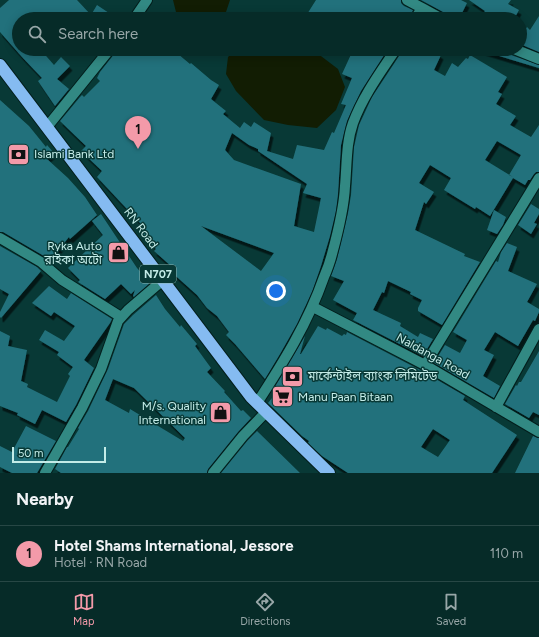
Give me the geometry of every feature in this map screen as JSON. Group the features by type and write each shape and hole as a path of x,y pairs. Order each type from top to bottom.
{"highway":[{"name":"RN Road","path":"0,65 251,398 329,473"}],"street":[{"path":"139,12 147,0"},
{"path":"407,0 429,12"},
{"path":"419,12 422,8"},
{"path":"527,54 539,59"},
{"path":"47,127 104,56"},
{"path":"257,403 291,350 313,307 332,256 342,217 347,148 353,123 365,97 391,56"},
{"path":"426,365 539,178"},
{"path":"0,238 41,262 62,280 121,317"},
{"path":"45,473 82,408 101,369 118,321 128,310 163,280"},
{"name":"Naldanga Road","path":"313,307 426,365 539,432"},
{"path":"496,407 539,328"},
{"path":"213,473 243,436 266,412"}],"shaded area":[{"path":"173,0 230,0 226,12 176,12"},
{"path":"321,56 338,69 345,87 336,110 317,128 288,125 264,120 236,91 226,74 228,57"}],"building":[{"path":"9,0 77,0 88,12 12,12 12,46 0,32 0,8"},
{"path":"316,0 401,0 401,3 404,6 413,10 412,12 308,12"},
{"path":"421,0 461,0 467,3 462,12 443,12"},
{"path":"469,0 511,0 508,4 519,10 518,12 485,11"},
{"path":"97,5 108,12 93,12"},
{"path":"539,16 539,52 527,47 527,27 530,30"},
{"path":"21,56 46,56 54,65 61,57 70,66 57,79 69,89 55,106 38,81 42,78"},
{"path":"113,56 180,56 219,85 211,99 226,111 223,114 240,128 244,122 251,127 254,122 271,133 267,151 293,159 297,145 324,150 332,132 334,133 346,105 341,104 352,78 342,74 350,56 384,56 361,91 347,121 341,145 336,211 330,236 312,292 297,324 265,379 226,335 229,332 217,316 207,308 197,295 168,269 171,266 154,251 156,249 138,230 142,225 97,177 102,171 81,151 86,146 60,121 82,95 84,97 100,81 97,78","holes":["232,133 249,145 258,149 258,151 307,184 303,193 321,198 314,232 294,226 301,184 234,160 225,150","201,226 274,253 261,271"]},
{"path":"399,56 441,56 434,70 445,76 452,63 458,67 466,58 468,59 470,56 472,56 507,77 498,92 502,94 496,104 516,116 510,125 531,137 539,125 539,172 536,172 525,185 513,178 490,216 476,207 475,209 444,190 451,178 430,165 419,183 434,192 426,204 424,202 415,230 465,254 464,256 480,262 442,325 418,311 422,300 410,294 411,292 388,281 384,293 382,292 373,310 401,323 400,326 418,337 420,333 433,339 423,356 353,320 357,313 333,300 344,281 331,276 337,259 348,213 351,195 354,147 359,125 372,97","holes":["497,141 521,155 509,175 485,160"]},
{"path":"499,56 514,56 539,65 539,68"},
{"path":"0,100 29,126 46,147 47,145 54,153 47,159 68,178 85,197 97,215 70,239 69,237 49,261 44,256 3,232 0,232"},
{"path":"531,204 539,209 539,214 534,223 537,224 531,234 518,225"},
{"path":"494,210 506,217 497,234 487,230"},
{"path":"101,214 137,268 148,280 147,281 149,284 134,297 135,290 131,294 121,284 105,299 78,282 80,280 68,268 103,235 92,221"},
{"path":"507,243 517,247 508,271 537,284 527,302 539,309 539,312 535,321 533,320 518,346 495,332 484,350 494,355 483,376 500,386 494,398 434,363 445,345 460,353 467,340 453,332 496,261 498,262 501,252"},
{"path":"0,246 37,267 41,271 1,318 0,312 9,294 0,289"},
{"path":"49,286 67,299 71,293 112,319 84,360 94,368 66,422 42,410 35,424 17,415 18,413 0,406 0,331 10,336 8,346 27,350 21,381 28,384 27,387 57,402 70,376 68,374 73,367 57,355 59,352 39,340 45,330 64,341 75,326 54,312 51,316 32,303"},
{"path":"156,295 180,327 181,325 197,344 195,346 211,368 207,372 241,411 243,410 251,418 208,469 207,473 61,473 55,469 79,429 78,428 88,411 108,369 124,324","holes":["113,379 134,388 185,438 183,441 130,409 129,413 105,400"]},
{"path":"318,326 326,330 327,328 342,336 344,334 346,335 347,332 422,371 465,396 463,400 517,435 492,473 348,473 322,456 308,443 309,441 268,403 276,393 273,390 305,336 301,354","holes":["433,429 450,440 438,457 421,447"]},
{"path":"539,351 539,415 533,412 529,418 505,404 516,385 517,386 519,382 521,382"},
{"path":"26,426 56,441 37,473 12,473 0,467 0,446 12,452"},
{"path":"257,431 300,473 221,473"},
{"path":"533,436 539,438 539,473 515,473"}],"place":[{"name":"Hotel Shams International, Jessore","path":"138,149"},
{"name":"Islami Bank Ltd","path":"18,154"},
{"name":"Ryka Auto রাইকা অটো","path":"118,253"},
{"name":"মার্কেন্টাইল ব্যাংক লিমিটেড","path":"292,376"},
{"name":"Manu Paan Bitaan","path":"282,397"},
{"name":"M/s. Quality International","path":"221,413"}]}
